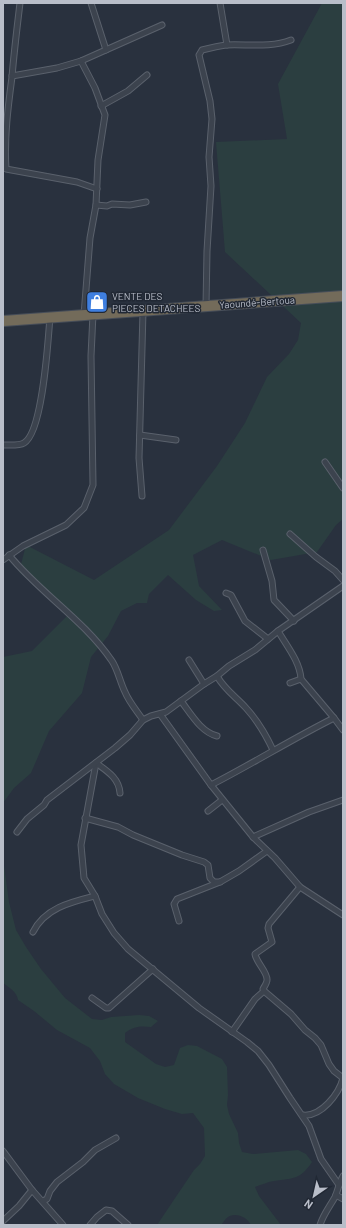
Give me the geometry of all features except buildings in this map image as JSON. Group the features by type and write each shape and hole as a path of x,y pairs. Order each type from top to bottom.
{"highway":[{"name":"Yaoundé-Bertoua","path":"3,321 343,296"}],"street":[{"path":"20,3 6,133 4,169 77,182 97,189"},
{"path":"91,3 106,50"},
{"path":"220,3 226,45"},
{"path":"12,76 57,68 81,61 162,25"},
{"path":"206,306 207,251 211,186 209,157 212,119 210,101 199,55 202,50 226,45 253,46 282,44 291,40"},
{"path":"3,560 23,546 66,525 84,508 93,485 91,356 89,315 85,294 90,238 96,205 98,160 105,115 95,88 81,61"},
{"path":"101,106 128,92 147,75"},
{"path":"96,205 130,205 146,202"},
{"path":"142,496 139,458 143,311"},
{"path":"3,445 24,443 28,440 37,418 41,402 50,317"},
{"path":"140,435 176,440"},
{"path":"325,462 343,488"},
{"path":"290,534 316,557 335,571 343,580"},
{"path":"263,550 272,581 274,600 294,621"},
{"path":"9,555 25,575 56,600 84,628 112,661 128,697 143,720"},
{"path":"17,832 27,819 44,805 47,800 130,735 143,720 166,712 343,586"},
{"path":"226,593 231,595 245,621 268,639"},
{"path":"278,632 292,653 300,673 300,679 343,730"},
{"path":"189,660 204,684"},
{"path":"217,676 223,686 232,693 247,710 267,737 273,750"},
{"path":"290,683 300,679"},
{"path":"181,701 198,724 211,735 217,736"},
{"path":"160,714 222,800 253,837 300,887 343,915"},
{"path":"211,785 334,718"},
{"path":"96,763 115,777 120,787 120,792"},
{"path":"96,763 81,844 84,878 95,896 102,914 114,933 128,949 199,1008 258,1051 303,1115 309,1126 321,1159 338,1185"},
{"path":"208,811 222,800"},
{"path":"253,837 309,812 343,800"},
{"path":"85,818 118,827 182,855 204,862 208,865 210,878 214,882 220,882"},
{"path":"179,921 174,904 177,899 220,882 239,871 267,851"},
{"path":"232,1032 255,999 264,991 267,977 255,958 255,954 272,942 268,928 269,924 300,887"},
{"path":"33,932 36,926 43,919 56,909 67,904 95,896"},
{"path":"92,998 106,1008 110,1008 153,969"},
{"path":"264,991 291,1014 315,1038 321,1045 329,1064 334,1071 343,1078 341,1086 335,1096 323,1108 308,1116 303,1115"},
{"path":"43,1201 47,1199 50,1190 57,1182 83,1162 95,1150 116,1138"},
{"path":"3,1151 32,1190 63,1225"},
{"path":"320,1225 336,1195 338,1185 343,1176"},
{"path":"3,1221 19,1206 32,1190"},
{"path":"336,1195 343,1199"},
{"path":"90,1225 106,1210 112,1211 128,1225"}],"shaded area":[{"path":"322,3 343,3 343,519 336,525 317,552 271,560 222,540 193,555 199,586 222,610 214,611 196,600 168,575 149,594 147,603 137,603 121,611 108,636 91,657 82,693 49,731 31,773 14,788 3,803 3,657 32,651 67,616 19,572 26,545 94,580 169,530 217,466 245,423 267,377 289,354 298,340 301,323 225,252 216,142 287,139 278,84"},
{"path":"3,858 9,902 16,930 41,969 65,998 92,1019 102,1020 111,1017 139,1015 149,1016 158,1021 151,1027 138,1027 125,1033 125,1042 156,1064 165,1067 174,1065 180,1048 188,1045 197,1046 222,1059 227,1067 227,1105 229,1114 238,1133 242,1152 253,1154 298,1150 306,1154 312,1162 300,1175 269,1182 255,1187 259,1196 281,1225 251,1225 241,1216 234,1215 228,1217 221,1225 157,1225 205,1156 204,1128 193,1113 182,1114 165,1109 138,1098 114,1084 105,1074 100,1061 90,1048 57,1030 18,1000 15,992 3,983"}],"place":[{"name":"VENTE DES PIECES DETACHEES","path":"97,302"}]}
